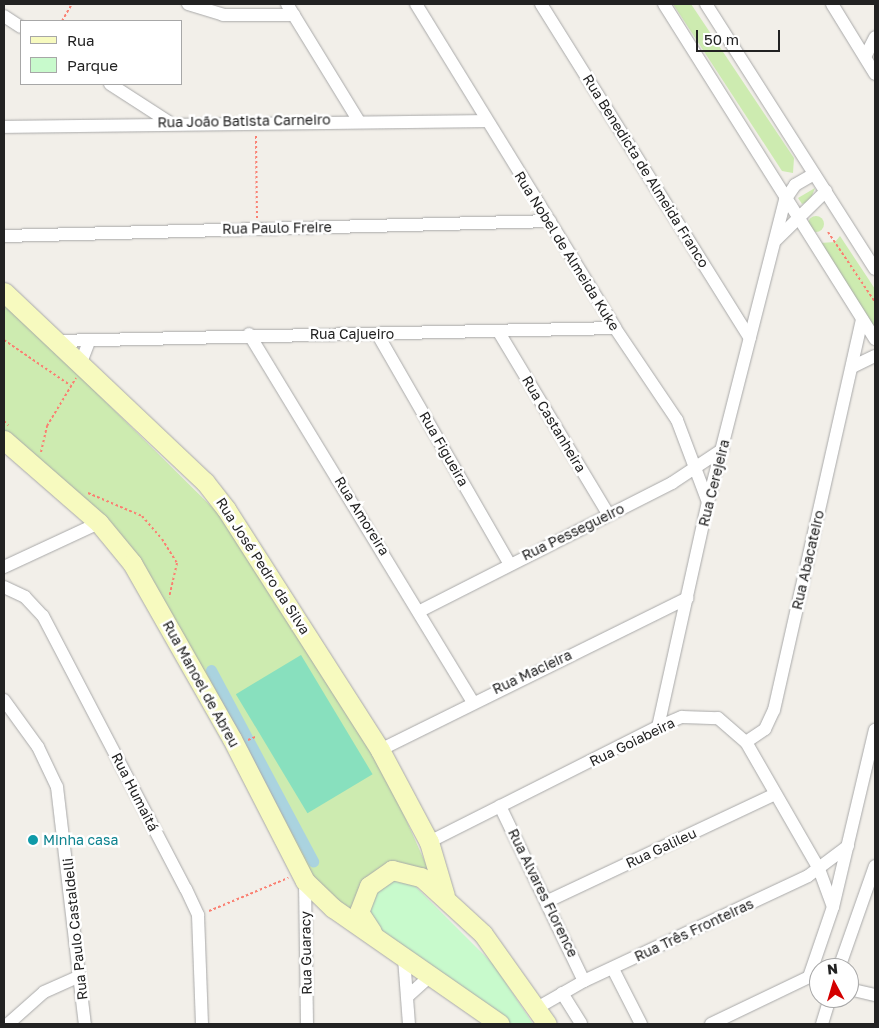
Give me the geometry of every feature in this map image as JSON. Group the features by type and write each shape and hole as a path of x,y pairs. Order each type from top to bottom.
{"main road":[{"name":"Rua José Pedro da Silva","path":"4,292 205,482 251,543 380,750 429,842 445,896"},
{"name":"Rua Manoel de Abreu","path":"4,440 99,523 132,563 163,616 303,877 379,941 500,1024"},
{"path":"379,941 359,912 360,902 379,875 407,871 445,896 500,954 547,1024"}],"street":[{"path":"188,4 223,14 294,15"},
{"path":"287,4 358,120"},
{"name":"Rua Nobel de Almeida Kuke","path":"416,4 485,121 550,221 615,328 677,420 708,502"},
{"name":"Rua Benedicta de Almeida Franco","path":"541,4 750,338"},
{"path":"664,4 785,200 875,339"},
{"path":"706,4 875,269"},
{"path":"832,4 866,55 875,74"},
{"path":"4,16 20,26"},
{"path":"866,55 875,37"},
{"path":"112,85 169,122"},
{"name":"Rua João Batista Carneiro","path":"4,127 169,122 485,121"},
{"path":"785,200 795,185 814,174"},
{"path":"776,240 826,191"},
{"name":"Rua Cerejeira","path":"658,727 708,502 785,200"},
{"name":"Rua Paulo Freire","path":"4,236 550,221"},
{"name":"Rua Abacateiro","path":"746,742 765,729 774,710 862,320"},
{"name":"Rua Cajueiro","path":"56,341 249,334 500,334 615,328"},
{"name":"Rua Amoreira","path":"249,334 420,611 472,700"},
{"name":"Rua Castanheira","path":"500,334 608,514"},
{"name":"Rua Figueira","path":"378,335 509,563"},
{"path":"82,366 89,341"},
{"path":"852,367 875,356"},
{"name":"Rua Pessegueiro","path":"420,611 696,467 723,449"},
{"path":"4,567 99,523"},
{"name":"Rua Humaitá","path":"4,587 25,597 43,616 198,915 202,1024"},
{"name":"Rua Macieira","path":"380,750 472,700 687,598"},
{"name":"Rua Paulo Castaldelli","path":"4,700 38,747 57,787 85,1024"},
{"name":"Rua Goiabeira","path":"429,842 658,727 682,717 718,718 746,742 820,869 833,907"},
{"path":"819,958 875,730"},
{"name":"Rua Galileu","path":"548,902 775,794"},
{"name":"Rua Alvares Florence","path":"500,806 548,902 584,981"},
{"name":"Rua Três Fronteiras","path":"537,1008 584,981 613,969 820,869 848,846"},
{"path":"844,958 871,890 875,866"},
{"name":"Rua Guaracy","path":"303,877 307,1024"},
{"path":"404,958 409,1024"},
{"path":"613,969 641,1024"},
{"path":"408,996 430,975"},
{"path":"8,1024 44,992 80,976"},
{"path":"711,1024 809,980"},
{"path":"859,991 875,995"},
{"path":"562,993 581,1024"},
{"path":"822,1024 827,1008"}],"path":[{"path":"63,20 72,4"},
{"path":"256,121 257,228"},
{"path":"828,232 875,302"},
{"path":"4,340 70,385"},
{"path":"42,456 47,426 82,366"},
{"path":"85,492 142,516 162,539 177,563 163,616"},
{"path":"198,915 303,877"}],"green space":[{"path":"673,4 691,4 794,158 793,173 782,171"},
{"path":"815,188 810,201 802,204 798,198"},
{"path":"816,216 824,224 816,232 808,224"},
{"path":"840,236 875,289 875,328 820,243 835,242"},
{"path":"4,301 226,521 378,757 429,871 352,910 317,886 139,562 4,433"},
{"path":"301,655 373,774 307,813 236,694"},
{"path":"393,877 409,880 494,965 533,1024 510,1024 378,930 371,914 371,901 377,885"}],"waterway":[{"path":"211,670 313,861"}],"place":[{"name":"Minha casa","path":"33,840"}]}
